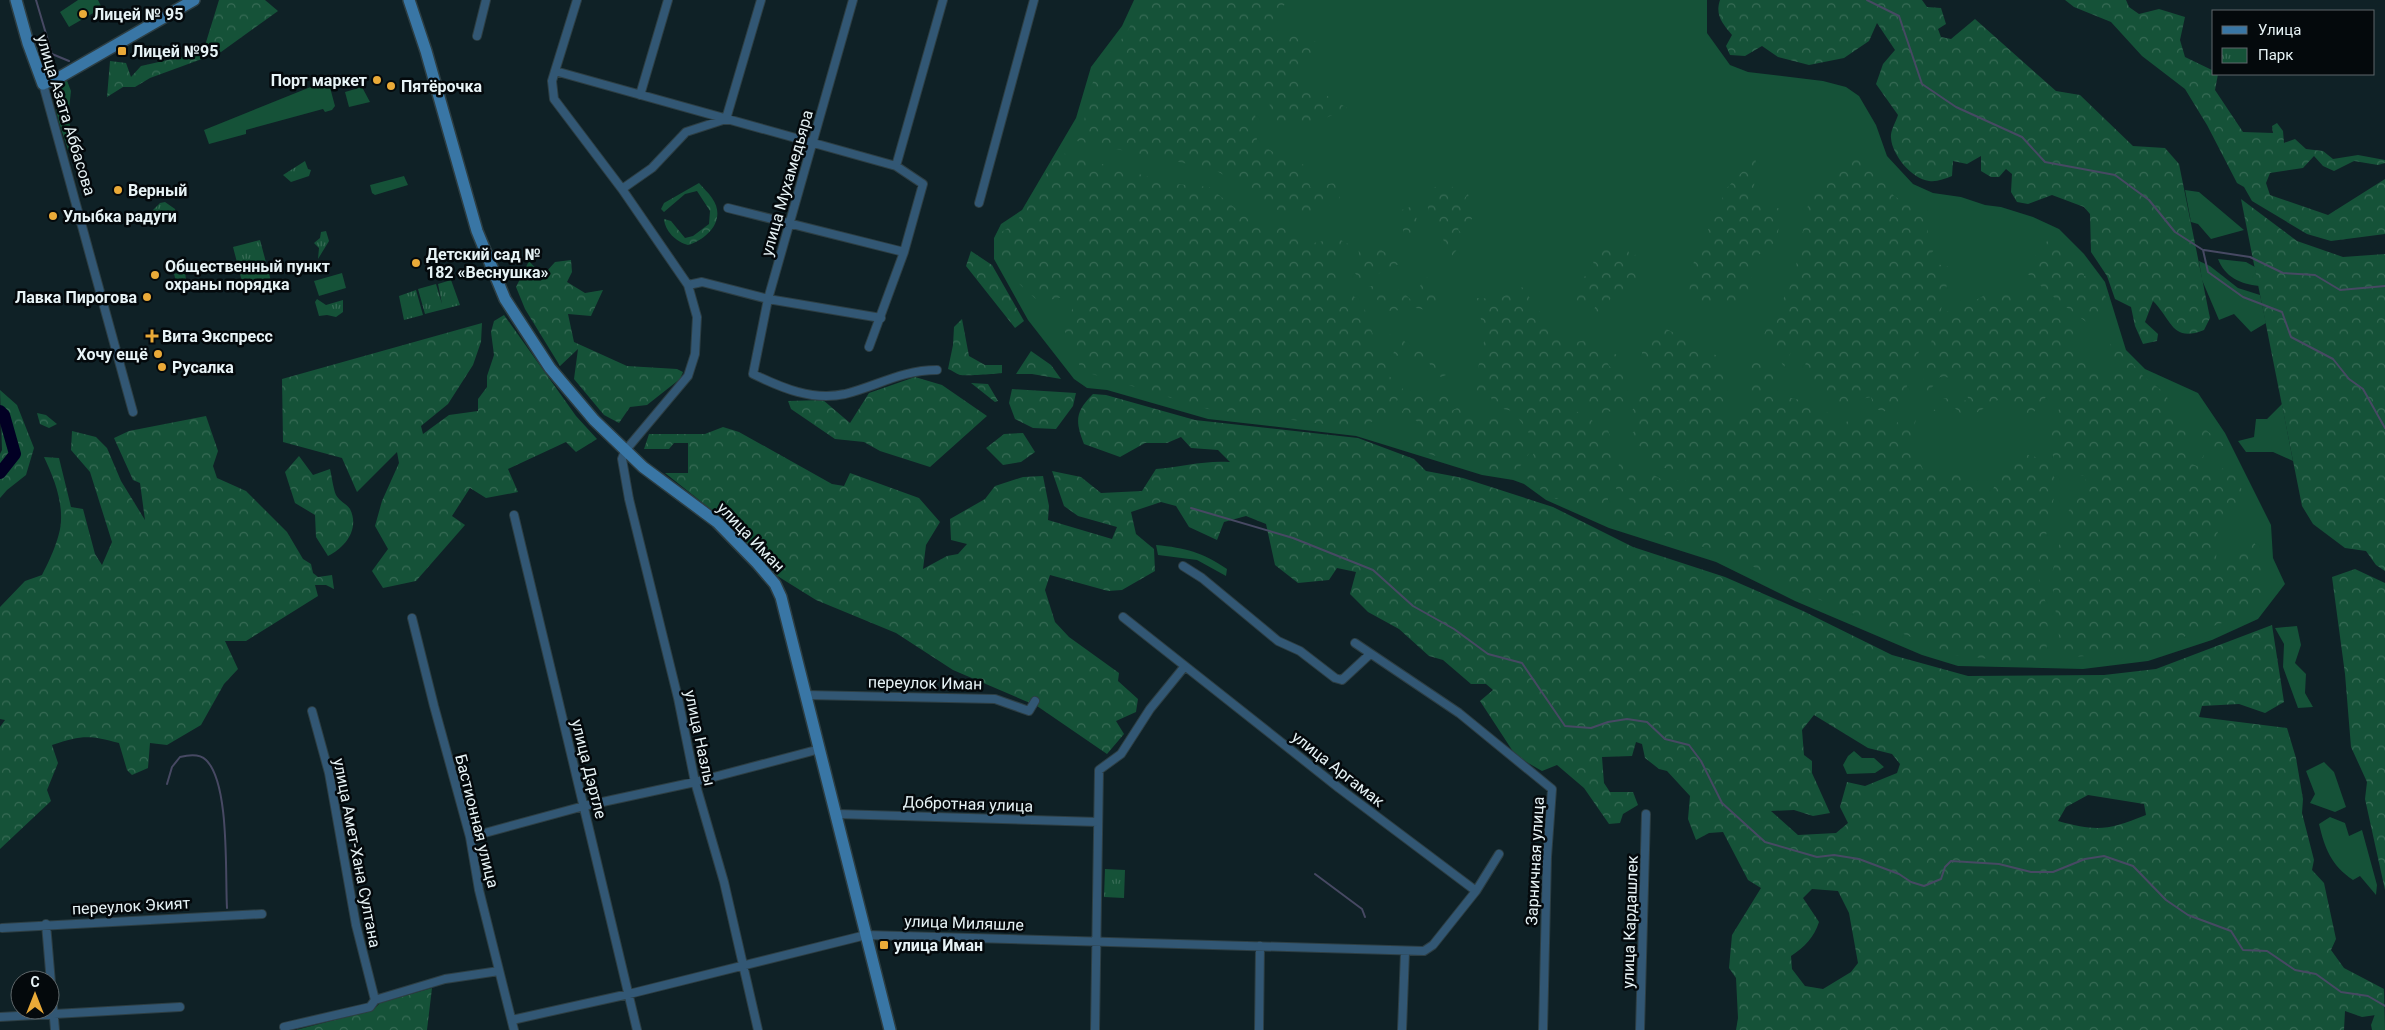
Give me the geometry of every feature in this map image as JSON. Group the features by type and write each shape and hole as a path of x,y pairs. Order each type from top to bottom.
{"street":[{"name":"улица Азата Аббасова","path":"16,0 28,43 43,84 133,412"},
{"path":"43,84 60,77 194,0"},
{"name":"улица Иман","path":"409,0 426,51 477,231 504,299 550,368 568,391 625,451 643,467 717,522 775,584 781,597 837,814 890,1030"},
{"path":"477,36 486,0"},
{"path":"577,0 554,71 552,81 554,99 622,189 688,285 697,317 694,361 688,376 640,436 625,451"},
{"path":"640,95 668,0"},
{"path":"726,119 761,0"},
{"name":"улица Мухамедьяра","path":"853,0 768,299 753,374 788,391 816,395 843,394 917,370 936,370"},
{"path":"896,166 943,0"},
{"path":"979,203 1034,0"},
{"path":"554,71 896,166 923,184 904,252 870,347"},
{"path":"622,189 652,168 686,132 726,119"},
{"path":"728,208 904,252"},
{"path":"688,285 702,282 768,299 881,318"},
{"name":"улица Назлы","path":"625,451 622,459 629,499 678,698 695,782 724,882 758,1030"},
{"name":"улица Дэртле","path":"514,515 630,994 637,1030"},
{"path":"1183,566 1202,578 1278,641 1300,651 1335,678 1342,680 1369,655"},
{"name":"улица Аргамак","path":"1123,617 1339,788 1476,891"},
{"name":"Бастионная улица","path":"412,618 470,838 479,890 514,1030"},
{"name":"Зарничная улица","path":"1354,643 1369,655 1459,713 1552,789 1546,857 1544,1030"},
{"path":"1094,1030 1099,770 1121,754 1150,709 1185,666"},
{"name":"переулок Иман","path":"806,695 995,699 1029,711 1035,701"},
{"name":"улица Амет-Хана Султана","path":"312,711 330,781 356,925 375,1000"},
{"path":"470,838 584,806 695,782 820,749"},
{"name":"Добротная улица","path":"837,814 1098,822"},
{"name":"улица Кардашлек","path":"1640,1030 1646,814"},
{"path":"1476,891 1500,854"},
{"name":"улица Миляшле","path":"512,1020 630,994 866,935 1406,952 1424,951 1433,945 1476,891"},
{"name":"переулок Экият","path":"2,928 46,924 262,914"},
{"path":"46,924 50,970"},
{"path":"1259,1030 1260,946"},
{"path":"1402,1030 1406,952"},
{"path":"284,1027 370,1007 375,1000 445,979 499,971"},
{"path":"60,1013 180,1007"}],"green space":[{"path":"78,0 98,0 102,8 69,27 60,12"},
{"path":"219,0 265,0 278,11 221,52 150,78 135,87 123,87 107,97 110,61 126,63 131,77 141,66 203,52"},
{"path":"1134,0 1707,0 1707,33 1730,65 1748,72 1823,81 1846,87 1859,96 1876,125 1887,156 1913,184 1933,193 1961,197 2033,217 2059,229 2084,254 2105,282 2126,350 2145,369 2198,393 2225,433 2271,525 2273,558 2285,584 2258,619 2212,640 2148,661 2083,669 1958,666 1922,655 1795,601 1716,562 1609,528 1546,500 1524,484 1513,480 1482,475 1356,436 1208,419 1107,390 1087,388 1074,379 1028,320 994,259 994,238 1001,224 1022,210 1076,118 1091,67 1122,26"},
{"path":"1143,0 1287,0 1270,31 1298,31 1324,47 1293,75 1347,108 1309,126 1273,120 1269,102 1255,112 1257,142 1291,163 1307,165 1310,187 1340,182 1340,198 1313,216 1262,207 1242,185 1213,169 1072,140 1084,121 1095,73 1127,32"},
{"path":"1720,0 1922,0 1927,7 1941,8 1946,24 1938,29 1941,37 1951,39 1975,19 2056,91 2080,95 2133,146 2165,148 2179,164 2210,318 2204,330 2185,334 2179,332 2153,301 2145,322 2158,334 2157,341 2143,344 2135,326 2131,307 2115,299 2107,276 2091,252 2090,214 2084,207 2052,195 2028,204 2017,202 2011,192 2012,174 2006,169 1999,177 1991,177 1981,171 1981,156 1967,164 1953,161 1952,176 1938,181 1923,179 1910,171 1899,159 1892,145 1891,132 1898,115 1876,84 1883,64 1895,50 1877,23 1869,41 1844,58 1809,65 1778,57 1762,46 1745,56 1730,55 1726,46 1732,35 1720,19 1718,10"},
{"path":"2065,0 2126,0 2129,7 2139,14 2159,9 2185,17 2180,40 2185,57 2212,70 2212,75 2218,75 2215,90 2243,132 2273,133 2272,126 2277,123 2283,131 2284,143 2295,139 2306,149 2323,151 2333,159 2358,155 2385,160 2385,163 2378,165 2354,161 2334,171 2323,166 2314,156 2303,168 2270,173 2266,183 2270,195 2328,215 2385,179 2385,234 2331,241 2307,234 2252,201 2244,187 2237,183 2207,125 2185,89 2142,56 2111,22 2074,7"},
{"path":"66,78 71,91 68,118 76,148 68,150 56,112 55,102 56,93"},
{"path":"328,80 335,106 332,110 325,112 323,109 246,130 246,134 209,144 204,130"},
{"path":"362,87 370,102 349,107 345,92"},
{"path":"1859,150 1894,196 1927,215 1928,241 1935,248 1926,262 1951,267 1940,314 1971,303 1990,292 2024,297 2031,291 2060,316 2089,334 2075,337 2077,352 2086,351 2093,367 2112,371 2110,344 2118,346 2142,375 2166,394 2175,420 2175,429 2186,431 2185,445 2188,462 2197,466 2204,455 2212,473 2226,467 2232,468 2246,499 2222,516 2217,535 2216,564 2239,565 2236,543 2251,536 2259,552 2265,594 2247,614 2144,651 2062,658 2051,577 2067,514 2087,477 2054,467 2050,426 2065,398 2049,393 2025,423 2003,397 1966,419 1954,407 1933,411 1944,398 1969,401 1961,378 1940,377 1926,395 1923,380 1935,325 1924,337 1900,406 1882,412 1874,407 1871,397 1837,404 1819,383 1808,380 1804,372 1808,351 1794,345 1784,367 1764,334 1793,281 1810,195"},
{"path":"1062,153 1175,184 1209,187 1250,220 1293,229 1314,243 1337,238 1350,245 1336,260 1336,291 1350,293 1363,304 1377,347 1392,361 1389,376 1403,389 1385,425 1374,420 1362,429 1208,409 1082,371 1063,327 1074,306 1064,297 1039,302 1016,281 1000,260 1000,233 1016,223 1055,159"},
{"path":"1756,157 1753,202 1781,209 1777,241 1752,260 1751,304 1687,302 1694,261 1727,188"},
{"path":"305,161 308,169 311,170 309,176 291,182 283,175"},
{"path":"404,176 408,185 375,195 372,193 370,185"},
{"path":"699,183 716,206 716,221 708,233 688,245 672,235 666,228 664,219 671,221 685,238 693,236 709,224 710,211 697,191 685,194 664,212 661,209 664,203"},
{"path":"1451,184 1460,205 1468,193 1472,219 1458,229 1465,239 1449,260 1441,231 1429,213 1426,199 1435,187"},
{"path":"2185,190 2199,192 2244,230 2211,239 2198,224 2191,222"},
{"path":"2241,199 2297,241 2343,257 2385,254 2385,571 2376,565 2366,551 2345,548 2313,524 2302,506"},
{"path":"165,202 175,209 176,214 157,219 151,212 160,203"},
{"path":"1413,206 1418,224 1405,239 1399,211"},
{"path":"1599,230 1615,254 1625,244 1631,257 1650,248 1634,268 1646,266 1637,275 1642,284 1625,287 1624,297 1613,294 1600,318 1591,318 1601,291 1576,308 1576,282 1595,270 1592,256 1600,246"},
{"path":"326,231 329,241 318,259 319,248 314,243 320,238 321,232"},
{"path":"260,240 271,281 244,289 233,247"},
{"path":"2048,240 2061,244 2066,255 2073,255 2083,264 2084,276 2092,275 2101,283 2111,313 2095,319 2100,331 2060,302 2024,270"},
{"path":"1358,246 1377,247 1401,263 1365,280 1359,279 1347,261 1360,262"},
{"path":"971,251 992,265 1024,321 1015,328 966,266"},
{"path":"2218,259 2246,262 2255,267 2259,286 2240,281 2229,275"},
{"path":"571,260 572,272 567,282 585,293 603,290 591,316 568,314 574,342 627,366 677,369 683,372 680,379 647,405 630,407 619,423 604,415 574,379 578,349 560,366 525,309 516,287 529,261 540,273 546,272 555,262"},
{"path":"2199,261 2210,266 2238,288 2260,295 2266,323 2251,332 2234,314 2219,320 2202,280"},
{"path":"185,271 187,290 183,295 179,291 174,274"},
{"path":"342,273 346,288 319,296 314,281"},
{"path":"1426,275 1433,291 1453,291 1431,311 1411,307 1402,310 1385,311 1368,286 1380,286 1393,298 1399,288 1412,301"},
{"path":"451,280 460,305 425,314 418,289 436,284 442,304 438,284"},
{"path":"1522,287 1554,335 1571,343 1586,340 1619,356 1605,359 1610,367 1624,370 1622,388 1627,396 1624,405 1612,411 1597,414 1585,401 1574,410 1592,420 1595,427 1607,427 1611,439 1611,463 1603,467 1610,473 1609,507 1592,503 1583,510 1573,506 1571,494 1556,499 1530,483 1525,474 1540,438 1531,436 1513,411 1494,407 1491,397 1467,390 1476,377 1485,337 1476,298 1498,299"},
{"path":"416,290 423,315 404,320 399,296"},
{"path":"317,299 326,305 343,300 343,312 336,317 319,316 315,302"},
{"path":"504,315 576,416 597,439 576,452 566,442 508,469 518,492 486,498 470,488 452,516 465,525 416,581 383,588 372,571 388,549 375,526 382,501 399,463 397,452 357,492 342,458 283,442 282,379 482,323 481,342 473,365 448,404 421,426 423,434 449,415 478,411 478,399 487,387 487,376 494,355 491,332 494,321"},
{"path":"962,319 969,356 985,365 1002,365 1002,373 963,375 948,369 953,345 954,327"},
{"path":"1657,324 1723,359 1727,399 1724,418 1744,417 1751,396 1750,362 1772,365 1777,395 1819,404 1841,427 1854,415 1881,419 1888,434 1901,418 1916,419 1911,440 1924,472 1967,476 1990,494 2015,451 2046,460 2057,483 2045,540 2050,556 2039,577 2048,612 2044,665 1955,655 1818,599 1730,555 1644,529 1614,524 1614,506 1634,509 1633,502 1616,489 1620,455 1641,476 1650,473 1661,479 1685,481 1693,473 1664,468 1651,459 1630,435 1640,426 1626,423 1643,389 1657,379 1661,372 1641,366 1643,341"},
{"path":"1384,334 1401,336 1407,345 1426,351 1446,375 1441,377 1432,370 1429,362 1408,363 1404,354 1392,357 1397,344"},
{"path":"1031,351 1051,365 1061,379 1032,374 1016,374"},
{"path":"915,377 942,385 987,416 930,467 880,451 864,442 835,439 791,409 788,401 823,400 850,423 869,393"},
{"path":"971,383 988,384 998,401 995,402"},
{"path":"1012,389 1076,393 1073,406 1056,429 1033,428 1015,419 1009,403"},
{"path":"0,390 17,405 34,448 26,475 0,498 0,454 2,450"},
{"path":"1414,391 1443,392 1451,402 1434,418 1431,430 1447,413 1461,406 1473,410 1478,415 1510,422 1530,452 1514,475 1481,471 1469,454 1456,462 1406,447 1421,424 1412,418 1402,428 1399,417"},
{"path":"1093,394 1106,395 1195,420 1358,438 1414,459 1426,471 1463,478 1553,507 1633,547 1725,577 1803,611 1892,655 1968,676 2104,675 2156,669 2272,625 2284,702 2265,713 2239,704 2202,706 2199,717 2287,728 2296,758 2303,799 2302,813 2314,860 2312,870 2324,883 2336,939 2331,950 2344,968 2384,989 2376,1015 2362,1017 2345,1011 2344,1030 1736,1030 1738,1018 1736,978 1729,968 1732,935 1761,888 1748,880 1723,832 1709,833 1696,840 1688,819 1690,796 1667,771 1659,769 1645,758 1642,744 1636,742 1632,756 1602,757 1604,783 1610,792 1633,792 1638,805 1623,814 1620,823 1609,824 1584,788 1557,765 1542,771 1516,756 1480,701 1493,690 1486,684 1471,684 1443,660 1429,656 1399,629 1368,612 1350,594 1356,572 1337,568 1329,580 1298,583 1275,565 1266,524 1246,516 1224,522 1217,540 1189,527 1176,506 1161,502 1131,512 1136,534 1154,549 1155,571 1122,590 1108,591 1050,575 1045,590 1055,622 1069,637 1119,673 1118,681 1138,699 1136,712 1116,721 1124,734 1107,754 1037,706 953,670 896,633 816,600 771,572 732,526 665,473 688,473 688,443 674,443 669,449 644,449 649,434 705,434 723,427 739,432 832,484 844,486 850,473 919,498 940,522 926,545 923,569 947,556 958,554 967,544 951,540 950,519 985,499 995,486 1023,477 1043,476 1049,506 1048,520 1112,539 1117,527 1078,516 1064,506 1052,471 1081,477 1101,493 1142,491 1156,469 1202,463 1230,462 1218,450 1191,448 1181,437 1167,443 1145,443 1120,457 1084,444 1079,429 1078,417 1087,400","holes":["1814,715 1868,748 1892,754 1900,764 1897,773 1865,786 1847,782 1840,807 1848,823 1836,833 1798,835 1771,811 1794,810 1813,816 1830,813 1812,773 1812,761 1804,755 1802,730","2088,795 2144,804 2146,815 2122,824 2093,828 2058,821 2066,807","1812,889 1838,891 1849,913 1858,963 1851,972 1823,989 1805,986 1792,969 1791,956 1808,941 1819,922 1803,898"]},
{"path":"2282,404 2293,461 2273,452 2246,452 2238,441 2254,437 2256,419 2267,419"},
{"path":"37,413 46,415 57,424 49,428 40,424"},
{"path":"206,416 218,451 213,466 217,478 246,491 287,532 303,559 311,564 313,573 318,577 332,575 334,589 326,585 315,585 318,596 246,641 225,641 238,669 224,684 201,725 167,745 150,743 148,768 132,775 127,770 119,743 109,740 86,737 52,745 58,763 47,790 51,801 0,849 0,727 5,720 0,719 0,607 25,581 42,575 57,541 60,526 60,504 54,479 44,457 59,458 71,507 83,509 95,554 102,565 112,542 90,472 71,450 72,431 96,437 107,448 121,481 145,520 140,483 133,480 114,438 129,431"},
{"path":"2201,426 2211,434 2216,433 2222,439 2223,446 2217,446 2211,451 2205,447 2207,440 2200,437"},
{"path":"1023,433 1035,452 1021,462 1003,465 986,448 1004,434"},
{"path":"299,456 313,475 330,469 336,495 349,507 353,516 352,531 349,537 340,548 328,556 316,537 315,515 295,503 285,472"},
{"path":"1156,545 1185,549 1210,558 1227,569 1226,576 1197,560 1158,555"},
{"path":"2355,569 2385,583 2385,890 2365,799 2367,782 2351,747 2345,674 2332,577"},
{"path":"2297,626 2301,645 2295,663 2306,674 2305,693 2313,707 2298,708 2283,667 2284,644 2275,628"},
{"path":"1854,751 1862,758 1874,758 1884,767 1875,773 1847,774 1843,765 1848,756"},
{"path":"2324,762 2334,772 2346,807 2335,812 2310,803 2315,794 2306,771"},
{"path":"2330,817 2345,823 2349,836 2362,830 2377,885 2376,895 2360,876 2353,880 2339,868 2330,856 2319,824"},
{"path":"1105,869 1125,870 1124,898 1104,897"},
{"path":"432,988 427,1030 296,1030 373,1010 380,1003"},
{"path":"2384,989 2385,1030 2372,1030 2371,1025"}],"waterway":[{"path":"36,0 52,54 69,61"},
{"path":"1867,0 1899,16 1922,84 1956,107 2022,137 2045,162 2115,175 2149,200 2175,232 2203,250 2208,272 2243,297 2282,312 2291,337 2333,359 2349,379 2363,389 2385,428"},
{"path":"2204,250 2250,257 2283,273 2315,275 2340,290 2385,286"},
{"path":"0,411 4,415 15,454 0,473"},
{"path":"1191,508 1293,538 1373,570 1413,606 1454,629 1488,654 1522,663 1565,726 1591,728 1608,722 1627,719 1647,722 1665,739 1689,745 1701,761 1722,803 1765,842 1817,857 1834,855 1859,859 1924,886 1941,879 1945,867 1951,861 1999,864 2031,872 2053,872 2085,859 2104,856 2133,866 2166,900 2188,915 2231,931 2243,950 2267,951 2295,970 2316,974 2341,992 2368,996 2385,1006"},
{"path":"167,784 172,767 180,757 200,756 206,760 214,772 223,808 227,908"},
{"path":"1315,874 1362,909 1365,917"}],"place":[{"name":"Лицей № 95","path":"83,14"},
{"name":"Лицей №95","path":"122,51"},
{"name":"Порт маркет","path":"377,80"},
{"name":"Пятёрочка","path":"391,86"},
{"name":"Верный","path":"118,190"},
{"name":"Улыбка радуги","path":"53,216"},
{"name":"Детский сад № 182 «Веснушка»","path":"416,263"},
{"name":"Общественный пункт охраны порядка","path":"155,275"},
{"name":"Лавка Пирогова","path":"147,297"},
{"name":"Вита Экспресс","path":"152,336"},
{"name":"Хочу ещё","path":"158,354"},
{"name":"Русалка","path":"162,367"},
{"name":"улица Иман","path":"884,945"}]}
